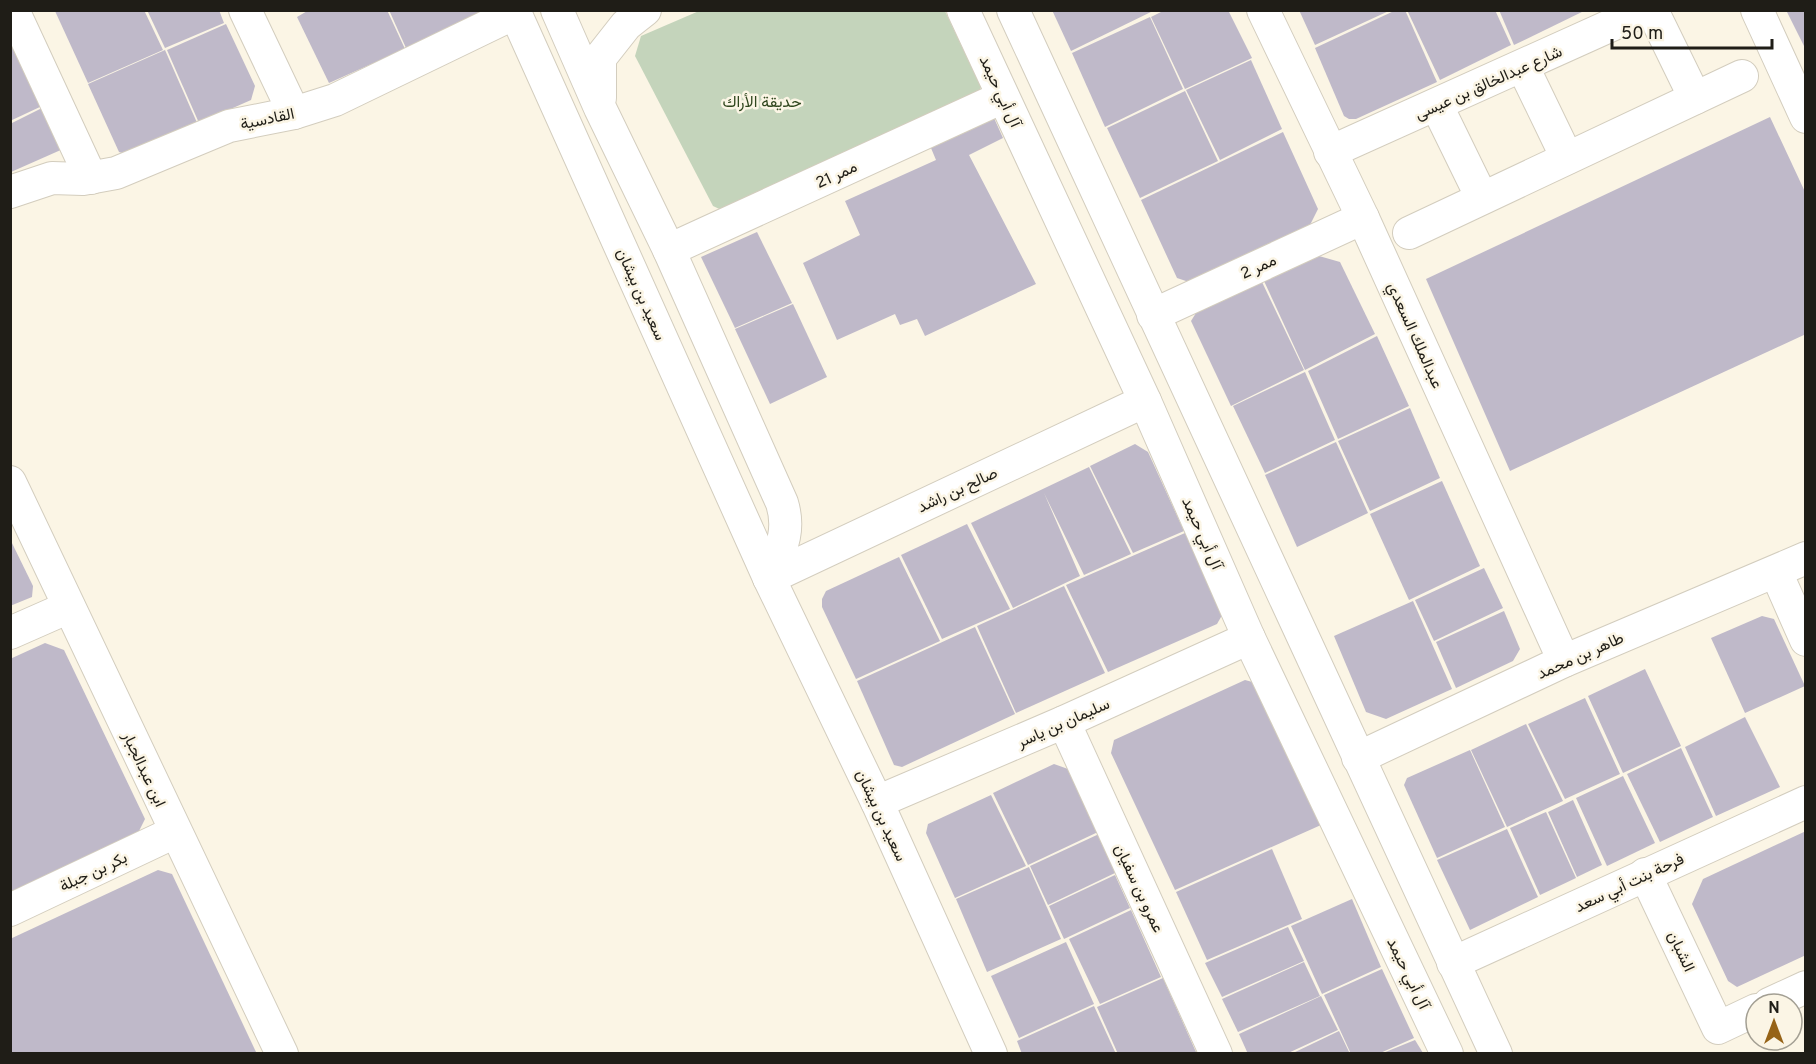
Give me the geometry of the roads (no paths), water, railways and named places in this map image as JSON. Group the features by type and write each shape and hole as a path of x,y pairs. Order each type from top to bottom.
{"street":[{"path":"13,10 90,178"},
{"path":"245,10 294,113"},
{"path":"557,10 600,108 669,250 782,503 787,521 784,540 769,578"},
{"path":"600,108 600,58 626,25 645,10"},
{"name":"آل أبي حيمد","path":"963,10 1145,401 1249,638 1447,1053"},
{"path":"1013,10 1496,1053"},
{"name":"عبدالملك السعدي","path":"1263,10 1363,218 1564,661"},
{"name":"شارع عبدالخالق بن عيسى","path":"1330,152 1437,106 1645,10"},
{"path":"1652,10 1695,99"},
{"path":"1757,10 1806,117"},
{"name":"القادسية","path":"10,192 52,178 90,178 116,173 229,126 294,113 335,100 515,12"},
{"name":"سعيد بن بيشان","path":"515,12 769,578 877,802 991,1053"},
{"path":"1523,67 1568,158"},
{"path":"1409,233 1742,76"},
{"name":"ممر 21","path":"669,250 1003,97"},
{"path":"1437,106 1482,198"},
{"name":"ممر 2","path":"1153,315 1363,218"},
{"name":"صالح بن راشد","path":"769,578 1145,401"},
{"name":"ابن عبدالجبار","path":"10,483 282,1053"},
{"name":"طاهر بن محمد","path":"1358,758 1564,661 1806,558"},
{"path":"1776,572 1806,640"},
{"path":"10,633 69,607"},
{"name":"سليمان بن ياسر","path":"877,802 1064,722 1249,638"},
{"name":"عمرو بن سفيان","path":"1064,722 1216,1053"},
{"name":"فرحة بنت أبي سعد","path":"1453,963 1806,802"},
{"name":"بكر بن جبلة","path":"10,910 175,832"},
{"name":"الشبان","path":"1645,874 1718,1028 1744,1016"}],"park label":[{"name":"حديقة الأراك","path":"762,101"}]}
